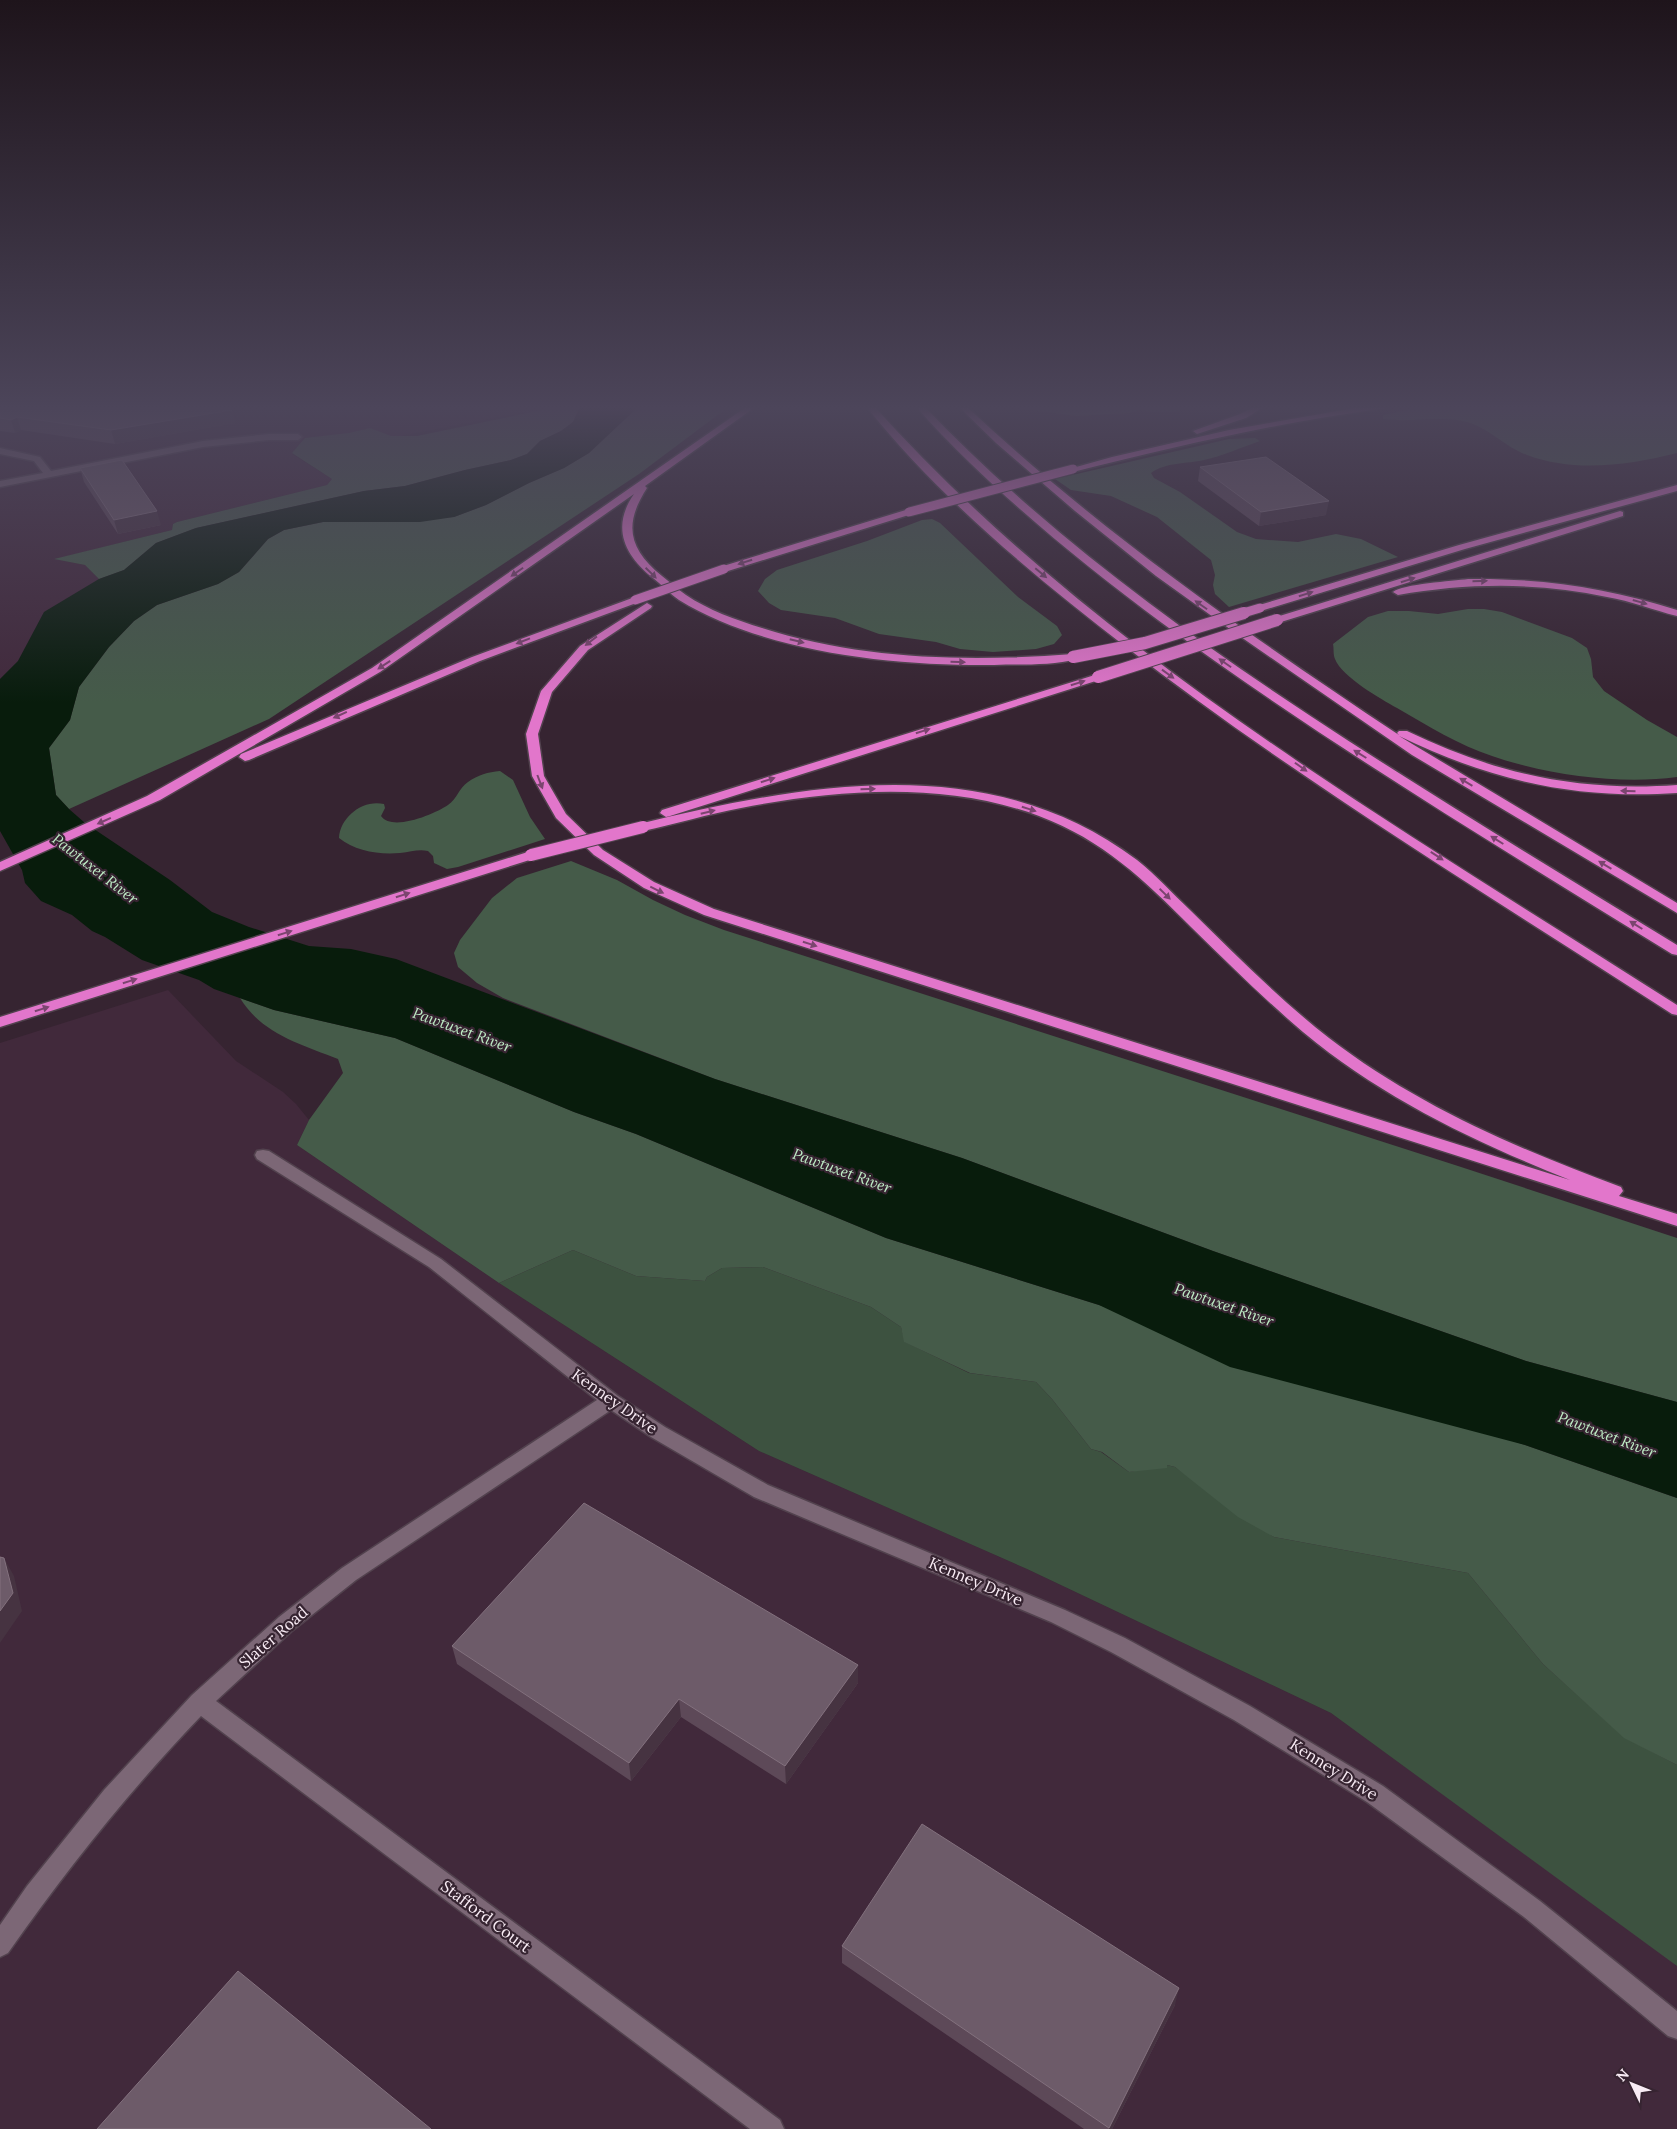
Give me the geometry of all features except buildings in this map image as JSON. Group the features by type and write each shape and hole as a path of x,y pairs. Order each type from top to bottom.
{"highway":[{"path":"148,800 241,750 376,670 612,504"},
{"path":"631,504 626,527 631,548 641,563 664,585 714,614 756,630 796,641 894,658 969,663 1021,662 1073,657 1138,644 1454,549 1617,504"},
{"path":"0,867 408,686 518,643 641,603 724,569 938,504"},
{"path":"965,504 1052,583 1144,655 1235,721 1339,793 1677,1011"},
{"path":"1022,504 1121,586 1208,650 1352,749 1677,951"},
{"path":"1072,504 1192,599 1417,752 1677,908"},
{"path":"0,1022 531,855 641,824 1098,677 1650,504"},
{"path":"1278,620 1409,589 1450,583 1488,581 1552,584 1598,591 1677,613"},
{"path":"641,603 587,644 559,672 546,692 536,713 532,744 535,766 542,787 562,819 594,850 637,880 709,912 1677,1220"},
{"path":"1299,672 1412,738 1445,753 1494,770 1546,783 1587,789 1631,792 1677,789"},
{"path":"641,824 761,800 811,793 867,789 924,789 962,794 1015,805 1049,816 1093,837 1132,864 1287,1012 1328,1045 1377,1078 1430,1109 1508,1148 1579,1178 1677,1213"}],"street":[{"name":"Kenney Drive","path":"263,1155 435,1263 611,1402 658,1432 761,1491 1058,1616 1118,1645 1242,1713 1375,1794 1532,1909 1677,2027"},
{"name":"Slater Road","path":"0,1945 57,1865 112,1796 200,1702 260,1646 335,1585 396,1541 611,1402"},
{"name":"Stafford Court","path":"200,1702 771,2129"}],"shaded area":[{"path":"0,504 249,504 177,522 173,524 172,530 56,559 85,565 99,579 44,612 18,661 0,679"},
{"path":"249,504 303,504 196,528 156,543 124,570 99,579 85,565 54,559 172,530 173,524"},
{"path":"593,504 269,719 69,809 56,795 49,748 70,720 79,687 109,647 134,621 157,605 218,584 239,572 268,539 284,530 323,522 454,517 486,505"},
{"path":"1129,504 1198,504 1237,532 1256,539 1298,542 1336,534 1361,539 1398,557 1229,607 1215,594 1213,585 1215,575 1211,560 1157,517"},
{"path":"932,519 940,523 1018,597 1057,626 1062,635 1054,644 1036,649 993,652 960,649 936,642 879,634 835,618 781,610 769,603 758,591 765,579 777,570 867,541 922,520"},
{"path":"1468,609 1502,612 1572,638 1587,648 1591,659 1593,677 1604,691 1647,720 1677,737 1677,777 1632,780 1584,777 1513,763 1492,756 1444,735 1372,693 1345,673 1334,657 1333,644 1368,617 1388,611 1438,614"},
{"path":"500,771 513,780 530,817 545,839 447,869 434,863 433,856 428,851 376,853 352,846 339,838 340,830 348,817 354,811 368,804 384,804 385,808 381,816 387,820 404,822 414,820 434,813 448,805 454,800 465,784 472,780 483,774"},
{"path":"571,861 617,880 685,915 724,930 1677,1238 1677,1402 1526,1361 1213,1251 962,1158 715,1079 503,998 477,983 458,967 454,953 460,940 492,898 517,878"},
{"path":"168,990 236,1061 283,1092 296,1104 309,1120 297,1145 499,1283 759,1451 1027,1569 1331,1713 1668,1958 1677,1966 1677,2129 0,2129 0,1043"},
{"path":"240,998 274,1010 395,1038 574,1112 636,1134 886,1238 1099,1305 1525,1445 1677,1498 1677,1765 1624,1738 1543,1664 1468,1573 1274,1537 1238,1517 1175,1467 1167,1465 1167,1468 1129,1472 1102,1452 1091,1449 1052,1399 1036,1382 970,1373 904,1342 901,1327 871,1307 763,1267 722,1268 707,1277 705,1281 636,1276 573,1250 499,1283 297,1145 309,1120 343,1073 338,1059 296,1043 271,1029 259,1021"},
{"path":"573,1250 636,1276 705,1281 707,1277 722,1268 763,1267 871,1307 901,1327 905,1342 969,1373 1036,1382 1052,1399 1091,1449 1101,1452 1129,1472 1167,1465 1175,1467 1274,1537 1468,1573 1543,1664 1624,1737 1677,1765 1677,1966 1331,1713 1027,1569 759,1451 499,1283"}],"water":[{"name":"Pawtuxet River","path":"303,504 487,504 454,517 420,522 323,522 284,530 268,539 239,572 218,584 157,605 134,621 109,647 79,687 70,720 49,748 56,795 85,823 170,880 212,912 249,927 309,946 351,949 396,959 715,1079 962,1158 1213,1251 1526,1361 1677,1402 1677,1498 1525,1445 1230,1367 1099,1305 886,1238 636,1134 574,1112 395,1038 274,1010 214,989 199,980 142,960 92,931 72,915 41,901 25,883 22,870 0,831 0,679 18,661 44,612 99,579 124,570 156,543 196,528"}]}
